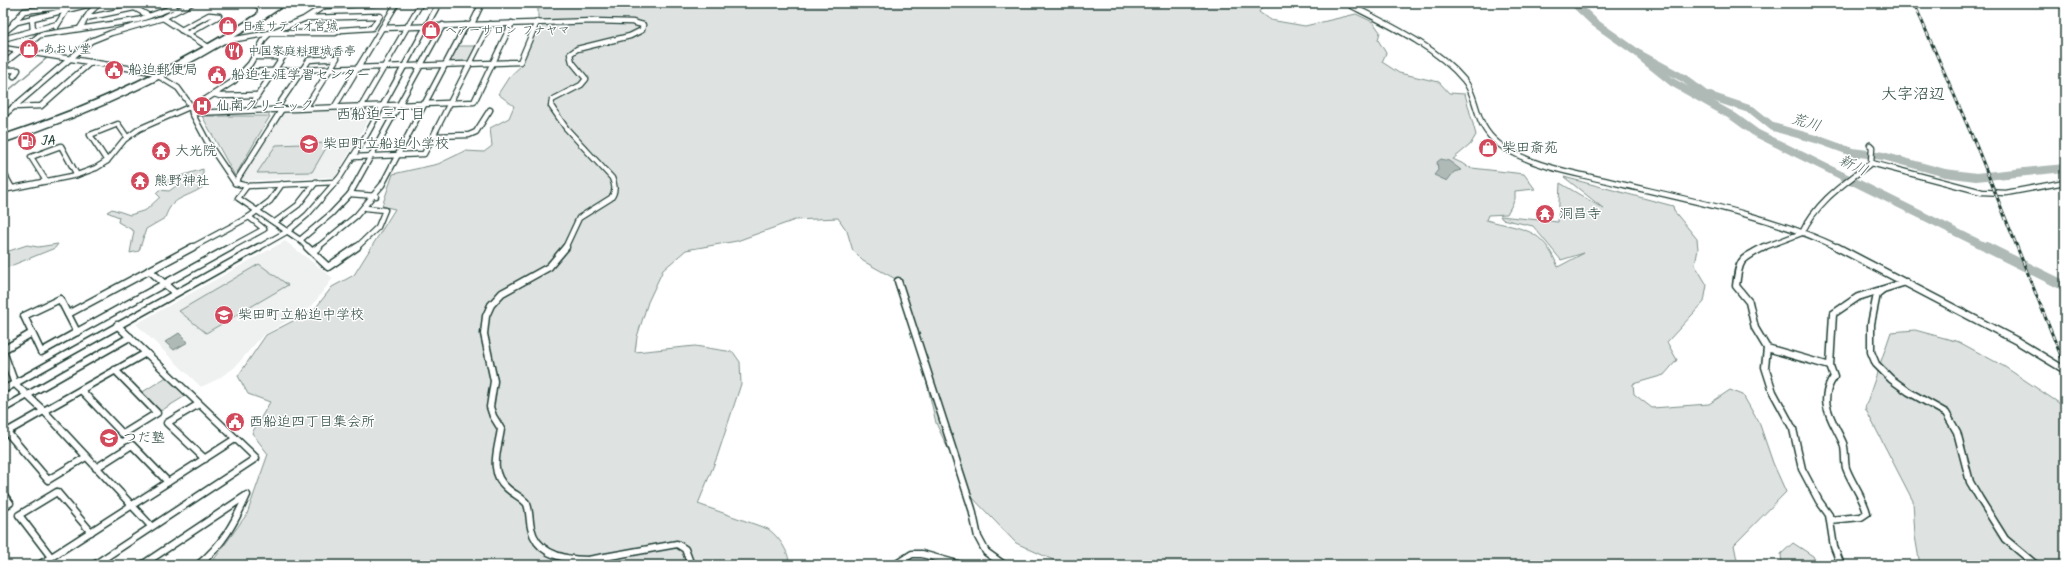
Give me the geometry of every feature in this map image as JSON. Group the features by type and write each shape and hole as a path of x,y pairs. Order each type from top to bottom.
{"highway":[{"path":"3,139 80,112 160,75 225,41 281,3"},
{"path":"3,135 83,107 160,75 208,47 262,10 275,4"}],"main road":[{"path":"2059,3 2065,6"}],"street":[{"path":"3,33 24,11 95,3"},
{"path":"100,3 100,15"},
{"path":"80,28 86,18 100,3"},
{"path":"126,3 149,16"},
{"path":"165,3 180,9"},
{"path":"3,116 69,58 85,45 100,36 163,18 192,3"},
{"path":"251,3 262,10"},
{"path":"3,190 77,175 93,170 107,161 127,137 144,126 191,106 214,94 244,72 256,57 265,38 270,33 304,18 327,4 388,3"},
{"path":"335,106 357,67 382,28 395,3"},
{"path":"366,48 395,3"},
{"path":"362,105 421,3"},
{"path":"3,390 117,325 288,231 315,209 353,157 384,104 439,3"},
{"path":"313,252 340,232 366,208 376,196 446,64 482,3"},
{"path":"1346,3 1408,36 1460,75 1472,92 1481,124 1485,132 1493,140 1510,152 1533,162 1757,218 1802,232 1837,247 1906,282 2018,341 2065,370"},
{"path":"13,23 69,6"},
{"path":"52,32 69,6"},
{"path":"3,64 30,41 40,35 138,20 174,7"},
{"path":"86,18 134,8"},
{"path":"181,30 209,15 219,16 187,34"},
{"path":"225,41 270,33 335,33 340,30 372,28 380,16 304,18"},
{"path":"32,18 33,31"},
{"path":"163,18 208,47"},
{"path":"382,28 469,24 617,21 639,23 643,25 643,27 630,36 572,52 570,59 586,79 581,85 551,102 553,110 559,120 612,178 616,186 607,202 579,218 568,245 550,267 498,296 488,311 484,322 484,336 493,368 494,382 489,403 491,412 501,429 495,453 495,468 504,485 526,503 532,534 539,545 552,555 571,562 591,564 677,544 682,545 686,550 691,565"},
{"path":"244,72 404,65 520,62 537,22"},
{"path":"192,113 306,107 474,102 512,23"},
{"path":"3,38 57,24"},
{"path":"353,157 424,154 452,102 490,24"},
{"path":"300,240 331,214 350,194 401,104 443,25"},
{"path":"27,32 30,41"},
{"path":"3,48 152,72 160,75 175,85 191,106 192,113 208,143 235,183 248,186 336,182"},
{"path":"300,53 310,54 316,50 329,50 332,52 327,59"},
{"path":"248,110 283,57 256,57"},
{"path":"276,109 309,60 337,58 306,107"},
{"path":"13,107 41,106 91,62"},
{"path":"3,70 18,70 19,71 14,76"},
{"path":"214,94 220,96 257,95"},
{"path":"235,183 282,109"},
{"path":"434,136 469,135 476,132 490,110"},
{"path":"107,161 90,135 118,124 127,137"},
{"path":"46,181 31,157 61,146 77,175"},
{"path":"1841,565 1834,547 1830,520 1802,469 1792,429 1773,392 1764,367 1767,348 1755,328 1749,302 1738,291 1736,286 1738,266 1751,254 1802,232 1817,207 1871,162 1871,146"},
{"path":"1871,162 1982,192 2006,193 2031,187 2065,182"},
{"path":"3,172 12,188"},
{"path":"275,222 298,205 316,182"},
{"path":"68,314 249,217 270,200 282,184"},
{"path":"248,186 238,198 300,240 328,267 355,249 377,228 385,214 385,210 366,208"},
{"path":"350,194 376,196"},
{"path":"77,332 60,299 24,316 41,352 264,229 249,217"},
{"path":"148,270 175,294"},
{"path":"898,281 970,502 978,537 986,552 1004,565"},
{"path":"1830,520 1861,517 1867,513 1864,502 1846,467 1844,445 1826,409 1829,384 1834,377 1830,366 1833,314 1845,303 1860,296 1906,282"},
{"path":"1882,290 1877,294 1871,324 1871,352 1876,364 1891,379 1909,392 1946,413 1957,432 1967,472 1976,493 2005,539 2036,565"},
{"path":"94,565 256,458 117,325"},
{"path":"32,333 3,350 15,384 44,411 151,526"},
{"path":"3,410 130,337"},
{"path":"1767,348 1830,366"},
{"path":"86,457 48,480 5,433 146,353"},
{"path":"81,390 123,434 157,413 115,370"},
{"path":"198,404 168,423 204,459"},
{"path":"40,565 235,439"},
{"path":"96,468 132,445 168,482"},
{"path":"52,557 19,515 57,492 91,532"},
{"path":"3,494 10,503 3,507"},
{"path":"142,565 247,495 224,541 213,554 198,565"},
{"path":"895,565 912,554 922,554 961,565"}],"shaded area":[{"path":"538,3 1264,3 1259,12 1270,20 1305,26 1356,14 1373,22 1380,32 1378,40 1386,53 1382,62 1399,73 1439,82 1449,93 1465,94 1476,135 1470,145 1453,159 1472,168 1524,174 1535,189 1515,191 1515,199 1507,214 1488,215 1486,220 1521,229 1538,237 1552,254 1558,267 1584,253 1561,260 1533,226 1502,219 1500,216 1558,222 1560,183 1604,209 1564,177 1673,206 1674,211 1697,239 1698,249 1695,265 1707,285 1704,302 1667,342 1677,360 1664,375 1633,384 1634,394 1652,408 1709,404 1730,390 1743,395 1760,425 1773,463 1786,492 1734,545 1738,565 1064,565 1016,543 969,494 936,423 907,296 901,282 863,261 853,251 847,231 838,218 795,220 737,241 686,250 663,270 648,302 637,337 635,352 695,346 733,352 740,362 741,384 717,457 698,504 768,529 783,545 788,555 789,565 210,565 247,514 268,454 252,433 270,402 248,394 238,376 266,335 314,310 332,287 354,275 395,209 382,206 393,174 438,164 465,151 484,152 492,146 490,128 509,118 514,106 498,94 509,77 522,65 538,17"},
{"path":"457,46 476,46 469,61 449,62"},
{"name":"柴田町立船迫小学校","path":"375,109 335,177 240,181 283,111"},
{"path":"202,116 270,116 235,176"},
{"path":"329,143 312,172 257,173 276,145"},
{"path":"1441,159 1449,161 1461,170 1454,172 1447,181 1434,175 1438,170 1437,162"},
{"path":"203,169 203,174 197,180 203,187 175,202 171,206 165,218 146,229 139,251 130,253 134,231 118,222 119,217 107,212 112,209 130,215 146,210 160,197 156,193 159,190 169,191 179,184 161,182"},
{"name":"柴田町立船迫中学校","path":"285,241 333,278 312,306 262,336 234,368 216,380 201,387 136,324"},
{"path":"58,244 55,248 3,269 3,253 27,245 38,247"},
{"path":"259,264 288,285 206,333 179,311"},
{"path":"1915,330 1959,342 2005,367 2065,407 2065,565 1920,565 1915,536 1913,501 1865,408 1891,332"},
{"path":"179,333 188,342 174,350 165,342"},
{"path":"168,376 187,395 159,412 141,393"},
{"path":"1793,543 1813,556 1817,565 1782,565 1781,554"}],"waterway":[{"name":"荒川","path":"1574,3 1595,23 1639,54 1685,79 1704,94 1752,110 1773,127 1819,140 1852,152 1883,156 1945,173 1976,177 2065,168"},
{"path":"3,95 48,57"},
{"name":"新川","path":"1641,57 1672,82 1734,117 1756,133 1988,248"},
{"name":"新川","path":"1986,247 2065,286"}],"railway":[{"path":"1914,3 1976,145 2065,366"}],"place":[{"name":"日産サティオ宮城","path":"228,26"},
{"name":"ヘアーサロン フナヤマ","path":"431,30"},
{"name":"あおい堂","path":"29,49"},
{"name":"中国家庭料理城香亭","path":"234,51"},
{"name":"船迫郵便局","path":"114,70"},
{"name":"船迫生涯学習センター","path":"217,75"},
{"name":"仙南クリニック","path":"202,106"},
{"name":"JA","path":"27,141"},
{"name":"柴田町立船迫小学校","path":"309,144"},
{"name":"柴田斎苑","path":"1488,148"},
{"name":"大光院","path":"161,151"},
{"name":"熊野神社","path":"140,181"},
{"name":"洞昌寺","path":"1545,214"},
{"name":"柴田町立船迫中学校","path":"224,315"},
{"name":"西船迫四丁目集会所","path":"235,422"},
{"name":"つだ塾","path":"109,438"}],"district":[{"name":"大字沼辺","path":"1913,94"},
{"name":"西船迫三丁目","path":"381,115"}]}
